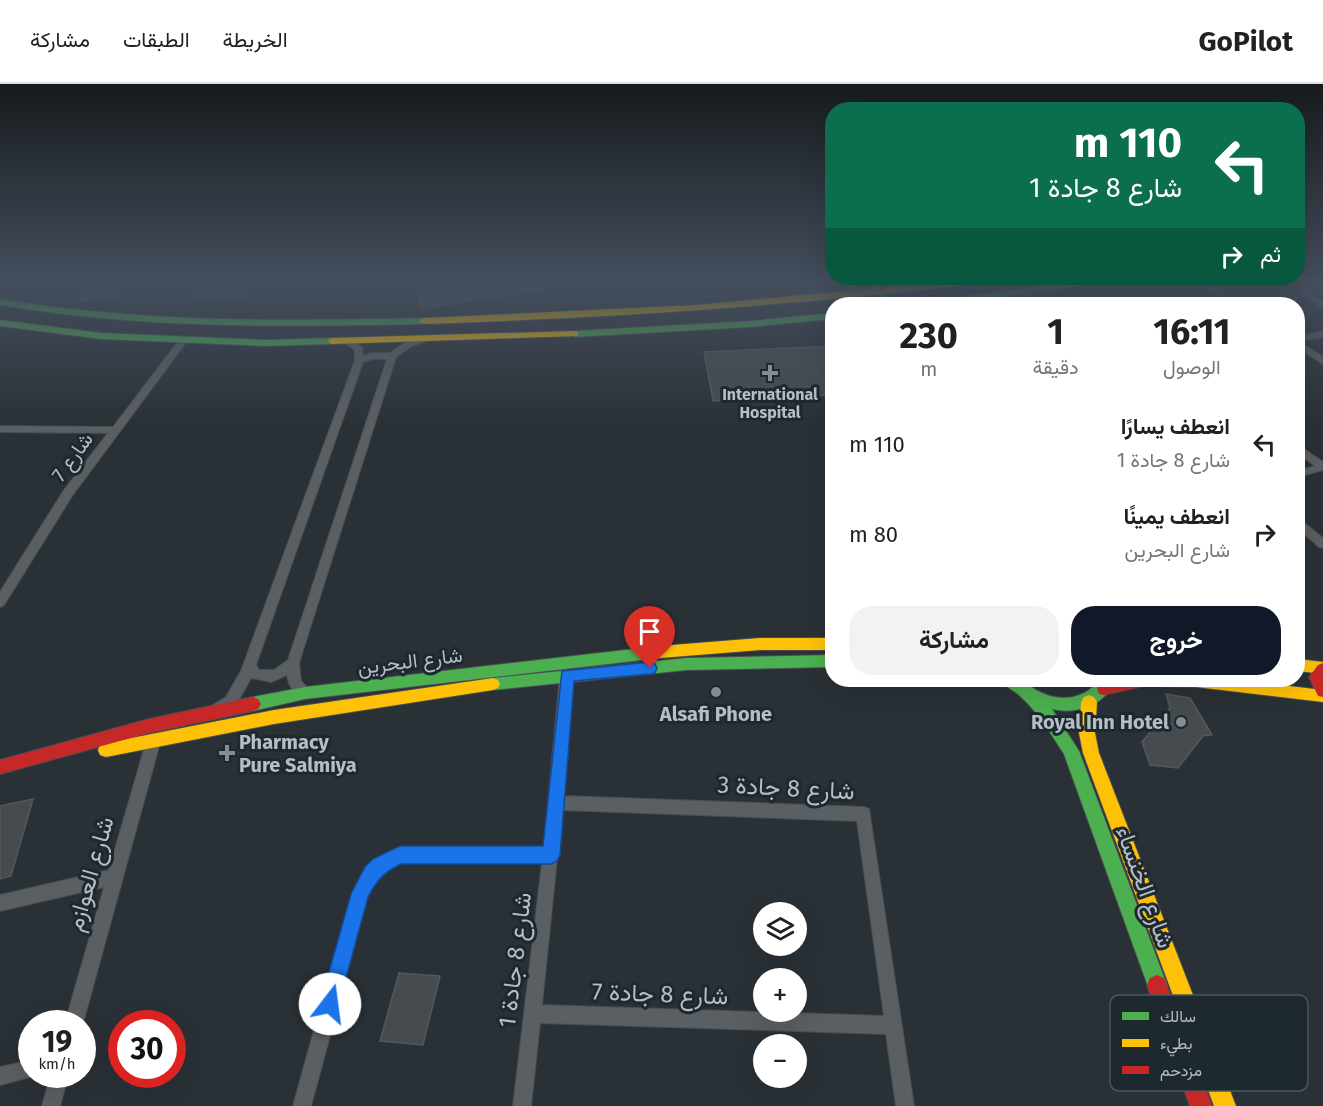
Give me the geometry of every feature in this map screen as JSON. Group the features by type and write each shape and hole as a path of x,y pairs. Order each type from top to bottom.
{"main road":[{"path":"52,330 101,336 265,343 525,337 641,330"},
{"path":"525,337 539,332 587,330"},
{"name":"شارع البحرين","path":"0,767 149,726 305,693 679,650 760,644 825,644"},
{"name":"شارع البحرين","path":"0,779 154,738 337,706 567,675 712,663 825,661"},
{"path":"1305,666 1323,669"},
{"path":"1323,669 1316,677 1323,691"},
{"name":"شارع الخنساء","path":"1019,687 1049,717 1071,751 1160,995"},
{"path":"1020,687 1059,705 1089,702 1103,687"},
{"path":"1247,687 1323,696"},
{"name":"شارع الخنساء","path":"1089,702 1087,733 1091,753 1183,995"},
{"name":"شارع الخنساء","path":"1196,1091 1201,1106"},
{"name":"شارع الخنساء","path":"1219,1091 1225,1106"}],"street":[{"path":"1305,338 1323,334"},
{"path":"305,693 298,689 295,683 293,663 393,356 409,344 425,339"},
{"path":"216,711 231,701 243,682 359,360 359,349 346,340"},
{"name":"شارع 7","path":"0,602 68,493 113,430 183,341"},
{"path":"1305,349 1323,361"},
{"path":"359,360 372,356 393,356"},
{"path":"0,429 113,430"},
{"path":"1305,453 1323,467"},
{"path":"1305,472 1323,467"},
{"path":"1305,528 1323,544"},
{"path":"249,664 255,674 270,677 279,674 293,663"},
{"name":"شارع 8 جادة 1","path":"522,1106 551,855 567,675"},
{"name":"شارع العوازم","path":"78,1010 154,738"},
{"name":"شارع 8 جادة 3","path":"556,803 864,813 905,1106"},
{"path":"302,1106 360,894 371,873 380,865 400,855 551,855"},
{"path":"0,903 116,876"},
{"name":"شارع 8 جادة 7","path":"533,1014 893,1025"},
{"path":"0,1076 18,1072"},
{"path":"51,1106 56,1088"}],"building":[{"name":"International Hospital","path":"825,346 825,395 713,401 704,352"},
{"name":"Royal Inn Hotel","path":"1166,694 1190,698 1212,735 1203,736 1178,768 1150,765 1142,742 1170,708"},
{"path":"33,799 11,876 0,879 0,806"},
{"path":"399,973 440,976 423,1045 380,1041"}],"traffic: fast":[{"path":"52,330 101,336 265,343 332,341"},
{"path":"575,334 650,330"},
{"path":"253,704 305,693 660,652"},
{"path":"493,684 687,664 825,661"},
{"path":"1018,687 1047,702 1061,705 1074,705 1086,701 1103,687"},
{"path":"1027,694 1049,717 1071,751 1157,985"}],"traffic: slow":[{"path":"332,341 575,334"},
{"path":"660,652 760,644 825,644"},
{"path":"1305,666 1323,668"},
{"path":"106,750 274,717 493,684"},
{"path":"1247,687 1323,696"},
{"path":"1089,702 1087,733 1091,753 1183,995"},
{"path":"1219,1091 1225,1106"}],"traffic: jam":[{"path":"1323,669 1316,677 1323,691"},
{"path":"1104,689 1113,687"},
{"path":"0,767 149,726 253,704"},
{"path":"1157,985 1161,995"},
{"path":"1196,1091 1201,1106"}],"place":[{"name":"International Hospital","path":"770,373"},
{"name":"Alsafi Phone","path":"716,692"},
{"name":"Royal Inn Hotel","path":"1181,722"},
{"name":"Pharmacy Pure Salmiya","path":"227,753"}],"route":[{"path":"330,1004 360,894 371,873 380,865 400,855 551,855 567,675 650,668"}]}
